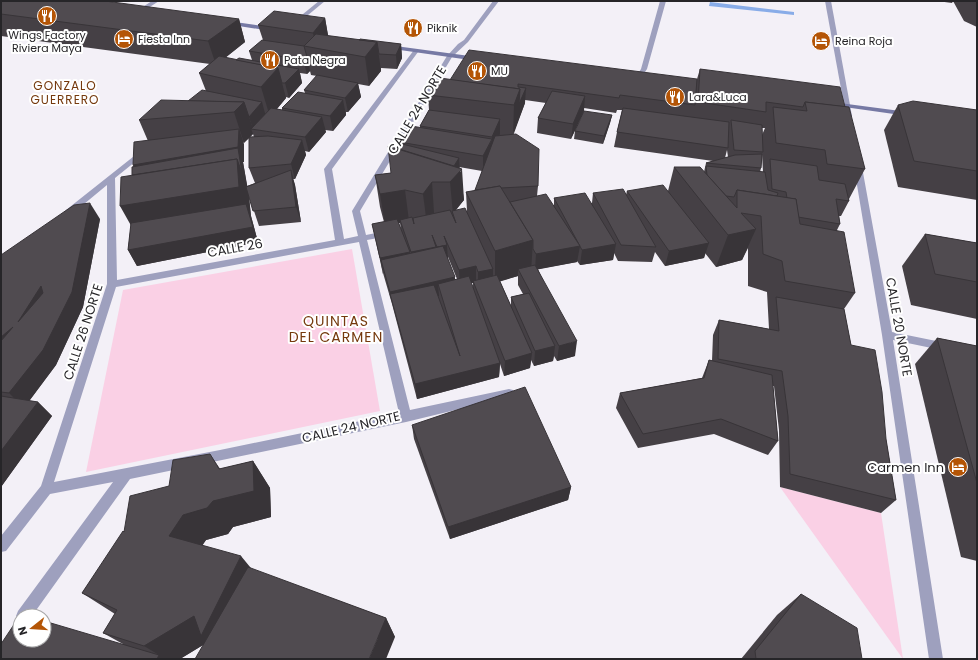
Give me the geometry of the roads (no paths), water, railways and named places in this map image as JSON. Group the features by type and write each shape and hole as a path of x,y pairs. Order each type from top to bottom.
{"street":[{"path":"140,11 156,1"},
{"path":"290,26 322,1"},
{"name":"CALLE 24 NORTE","path":"46,489 406,417 356,211 450,56 466,41 496,1"},
{"path":"637,80 644,69 663,1"},
{"path":"828,1 843,89 846,94 852,130"},
{"path":"133,10 148,12"},
{"path":"223,22 279,30"},
{"path":"385,46 481,60"},
{"path":"340,242 328,169 416,51"},
{"path":"629,79 645,81"},
{"path":"825,103 919,116"},
{"path":"64,216 147,148"},
{"name":"CALLE 20 NORTE","path":"856,154 887,335 936,659"},
{"name":"CALLE 26 NORTE","path":"46,489 112,284 111,178"},
{"name":"CALLE 26","path":"112,284 395,233"},
{"path":"887,335 954,348"},
{"path":"406,417 509,393"},
{"path":"29,608 126,474"},
{"path":"1,546 46,489"}],"water":[{"path":"710,2 794,12 794,15 709,6"}],"place":[{"name":"Wings Factory Riviera Maya","path":"47,16"},
{"name":"Piknik","path":"413,28"},
{"name":"Fiesta Inn","path":"124,39"},
{"name":"Reina Roja","path":"821,41"},
{"name":"Pata Negra","path":"270,60"},
{"name":"MU","path":"477,71"},
{"name":"Lara&Luca","path":"675,97"},
{"name":"Carmen Inn","path":"958,467"}],"district":[{"name":"GONZALO GUERRERO","path":"65,92"},
{"name":"QUINTAS DEL CARMEN","path":"336,330"}]}
